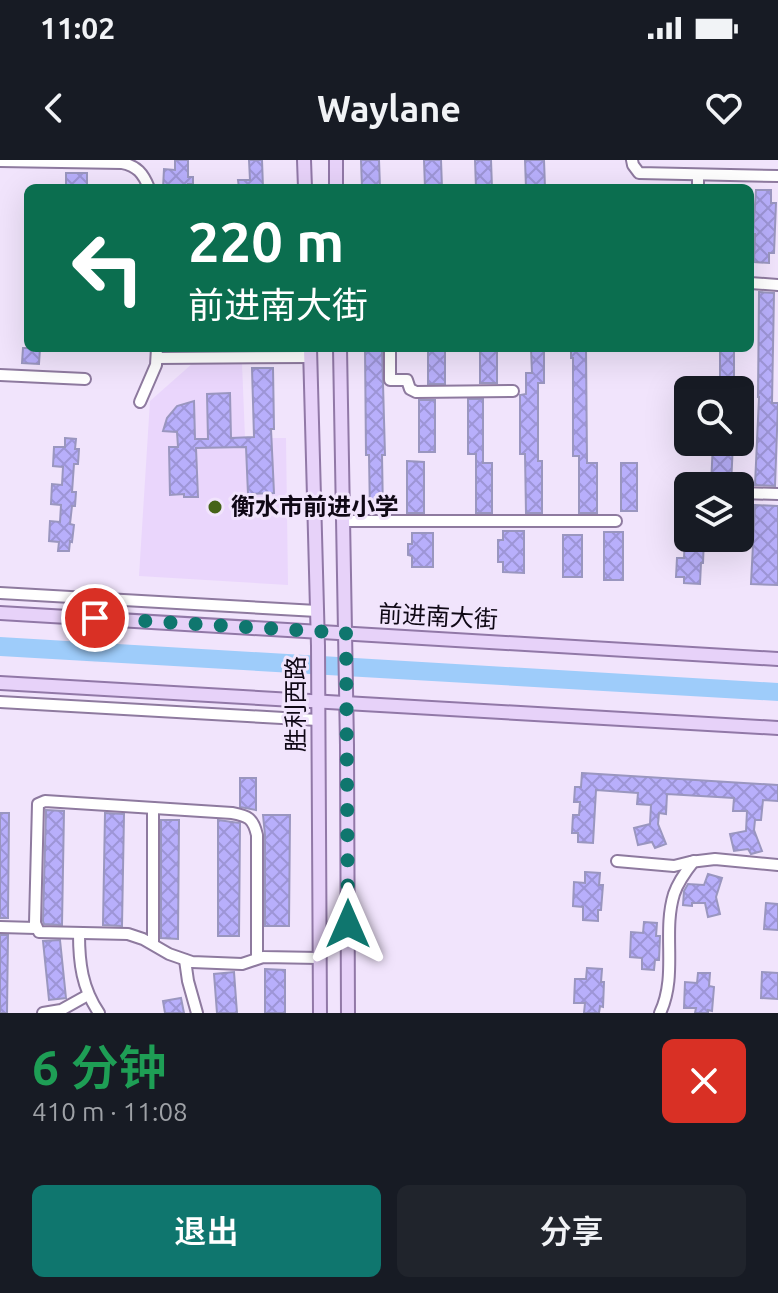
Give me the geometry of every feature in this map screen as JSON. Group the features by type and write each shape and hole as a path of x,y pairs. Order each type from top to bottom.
{"main road":[{"path":"304,160 305,184"},
{"path":"336,160 336,184"},
{"name":"胜利西路","path":"340,352 347,703 348,1013"},
{"name":"胜利西路","path":"310,353 319,681 320,1013"},
{"name":"前进南大街","path":"0,613 318,632 346,640 778,659"},
{"path":"0,683 778,728"}],"street":[{"path":"632,160 639,173 778,176"},
{"path":"0,161 132,165 147,184"},
{"path":"698,175 698,184"},
{"path":"754,283 778,285"},
{"path":"390,352 390,380 407,380 410,389 416,392 513,391"},
{"path":"140,402 151,379 157,353 310,353"},
{"path":"0,375 85,379"},
{"path":"754,493 778,494"},
{"path":"344,521 616,521"},
{"path":"0,593 317,611"},
{"path":"0,702 318,720"},
{"path":"36,928 38,804 45,801 232,813 247,816 255,825 257,835 257,959"},
{"path":"153,808 153,944"},
{"path":"617,861 674,866 715,859 778,865"},
{"path":"660,1013 669,989 669,921 674,894 694,861"},
{"path":"0,927 36,928 41,933 128,934 185,960 229,965 263,957 319,958"},
{"path":"79,934 81,970 88,995 99,1013"},
{"path":"185,960 197,1013"},
{"path":"43,1013 61,1010 88,995"}],"shaded area":[{"name":"衡水市前进小学","path":"193,363 242,363 245,438 286,438 288,585 139,576 150,401"}],"water":[{"path":"0,637 778,683 778,701 0,656"}],"building":[{"path":"175,160 188,160 188,177 193,177 193,184 163,184 164,169 175,170"},
{"path":"249,160 262,160 263,184 238,184 238,180 250,180"},
{"path":"361,160 379,160 380,184 362,184"},
{"path":"424,160 441,160 442,184 425,184"},
{"path":"475,160 491,160 492,184 476,184"},
{"path":"525,160 544,160 545,184 526,184"},
{"path":"66,173 87,173 87,184 66,184"},
{"path":"756,190 771,190 771,203 776,203 774,253 769,253 769,263 754,262"},
{"path":"759,292 774,293 772,403 778,403 775,486 755,485"},
{"path":"23,348 24,352 40,352 39,364 22,363"},
{"path":"365,352 382,352 383,513 370,513 369,455 366,455"},
{"path":"428,352 445,352 445,384 428,384"},
{"path":"480,352 497,352 497,383 480,383"},
{"path":"531,352 544,352 544,383 538,383 542,513 526,513 525,454 520,454 520,395 526,394 526,373 532,373"},
{"path":"571,352 586,352 587,463 597,463 597,513 579,513 579,456 573,456"},
{"path":"720,352 734,352 734,376 720,376"},
{"path":"252,368 273,368 274,429 271,429 274,493 248,494 246,447 196,448 198,497 170,495 169,447 178,447 177,432 163,431 167,418 177,406 194,401 195,439 208,439 207,394 230,393 231,438 254,437"},
{"path":"468,399 483,399 483,463 492,463 492,513 476,513 476,454 468,454"},
{"path":"419,400 435,400 435,452 419,452"},
{"path":"65,438 76,439 75,449 79,449 78,464 74,464 72,492 76,492 70,524 74,525 72,542 69,551 58,551 59,542 49,541 50,521 60,522 61,505 51,504 52,484 62,485 63,467 53,466 54,447 65,447"},
{"path":"712,456 732,456 732,472 712,472"},
{"path":"407,461 424,462 424,513 407,513"},
{"path":"621,463 637,463 637,511 621,511"},
{"path":"755,505 778,506 778,585 751,584"},
{"path":"503,531 524,531 524,573 503,572 503,562 498,562 498,540 503,540"},
{"path":"604,532 623,532 623,580 604,580"},
{"path":"412,533 433,533 433,567 412,567 408,544 412,544"},
{"path":"563,535 582,535 582,577 563,577"},
{"path":"684,552 703,552 700,584 684,583 684,577 676,577 677,558 684,558"},
{"path":"582,773 778,785 778,801 763,800 761,820 755,820 754,830 762,851 751,854 748,849 734,851 730,834 746,831 747,811 733,811 734,798 667,794 666,814 659,813 658,824 666,844 655,848 652,842 638,845 634,828 650,824 651,805 637,804 638,793 596,790 593,843 578,842 578,833 572,833 573,815 579,815 580,802 574,802 575,787 581,787"},
{"path":"240,778 256,778 256,810 240,807"},
{"path":"46,810 64,811 62,925 44,924 43,921"},
{"path":"0,813 9,813 8,918 0,918"},
{"path":"105,813 124,814 122,926 103,925"},
{"path":"263,815 290,815 289,926 265,926"},
{"path":"161,820 179,820 178,939 161,938"},
{"path":"218,820 240,823 239,936 218,936"},
{"path":"585,872 600,873 599,885 603,885 598,921 583,920 583,907 573,906 574,882 585,883"},
{"path":"708,874 722,878 716,897 720,914 708,917 705,903 683,905 688,884 704,885"},
{"path":"766,903 778,904 778,930 764,929"},
{"path":"644,922 657,923 656,936 660,936 659,960 655,960 654,970 642,969 642,958 630,957 631,932 643,933"},
{"path":"0,935 8,935 7,1013 0,1013"},
{"path":"60,940 66,998 49,1000 43,941"},
{"path":"587,968 602,969 603,1007 600,1006 599,1013 584,1013 585,1003 574,1003 575,979 586,979"},
{"path":"265,969 285,970 285,1013 265,1013"},
{"path":"234,972 237,1013 217,1013 214,974"},
{"path":"762,972 778,973 778,999 761,998"},
{"path":"698,973 710,973 709,986 714,987 712,1011 708,1010 708,1013 695,1013 696,1008 684,1008 685,982 697,983"},
{"path":"181,998 184,1013 165,1013 163,1001"}],"place":[{"name":"衡水市前进小学","path":"215,507"}],"route":[{"path":"95,618 346,633 348,924"}]}
